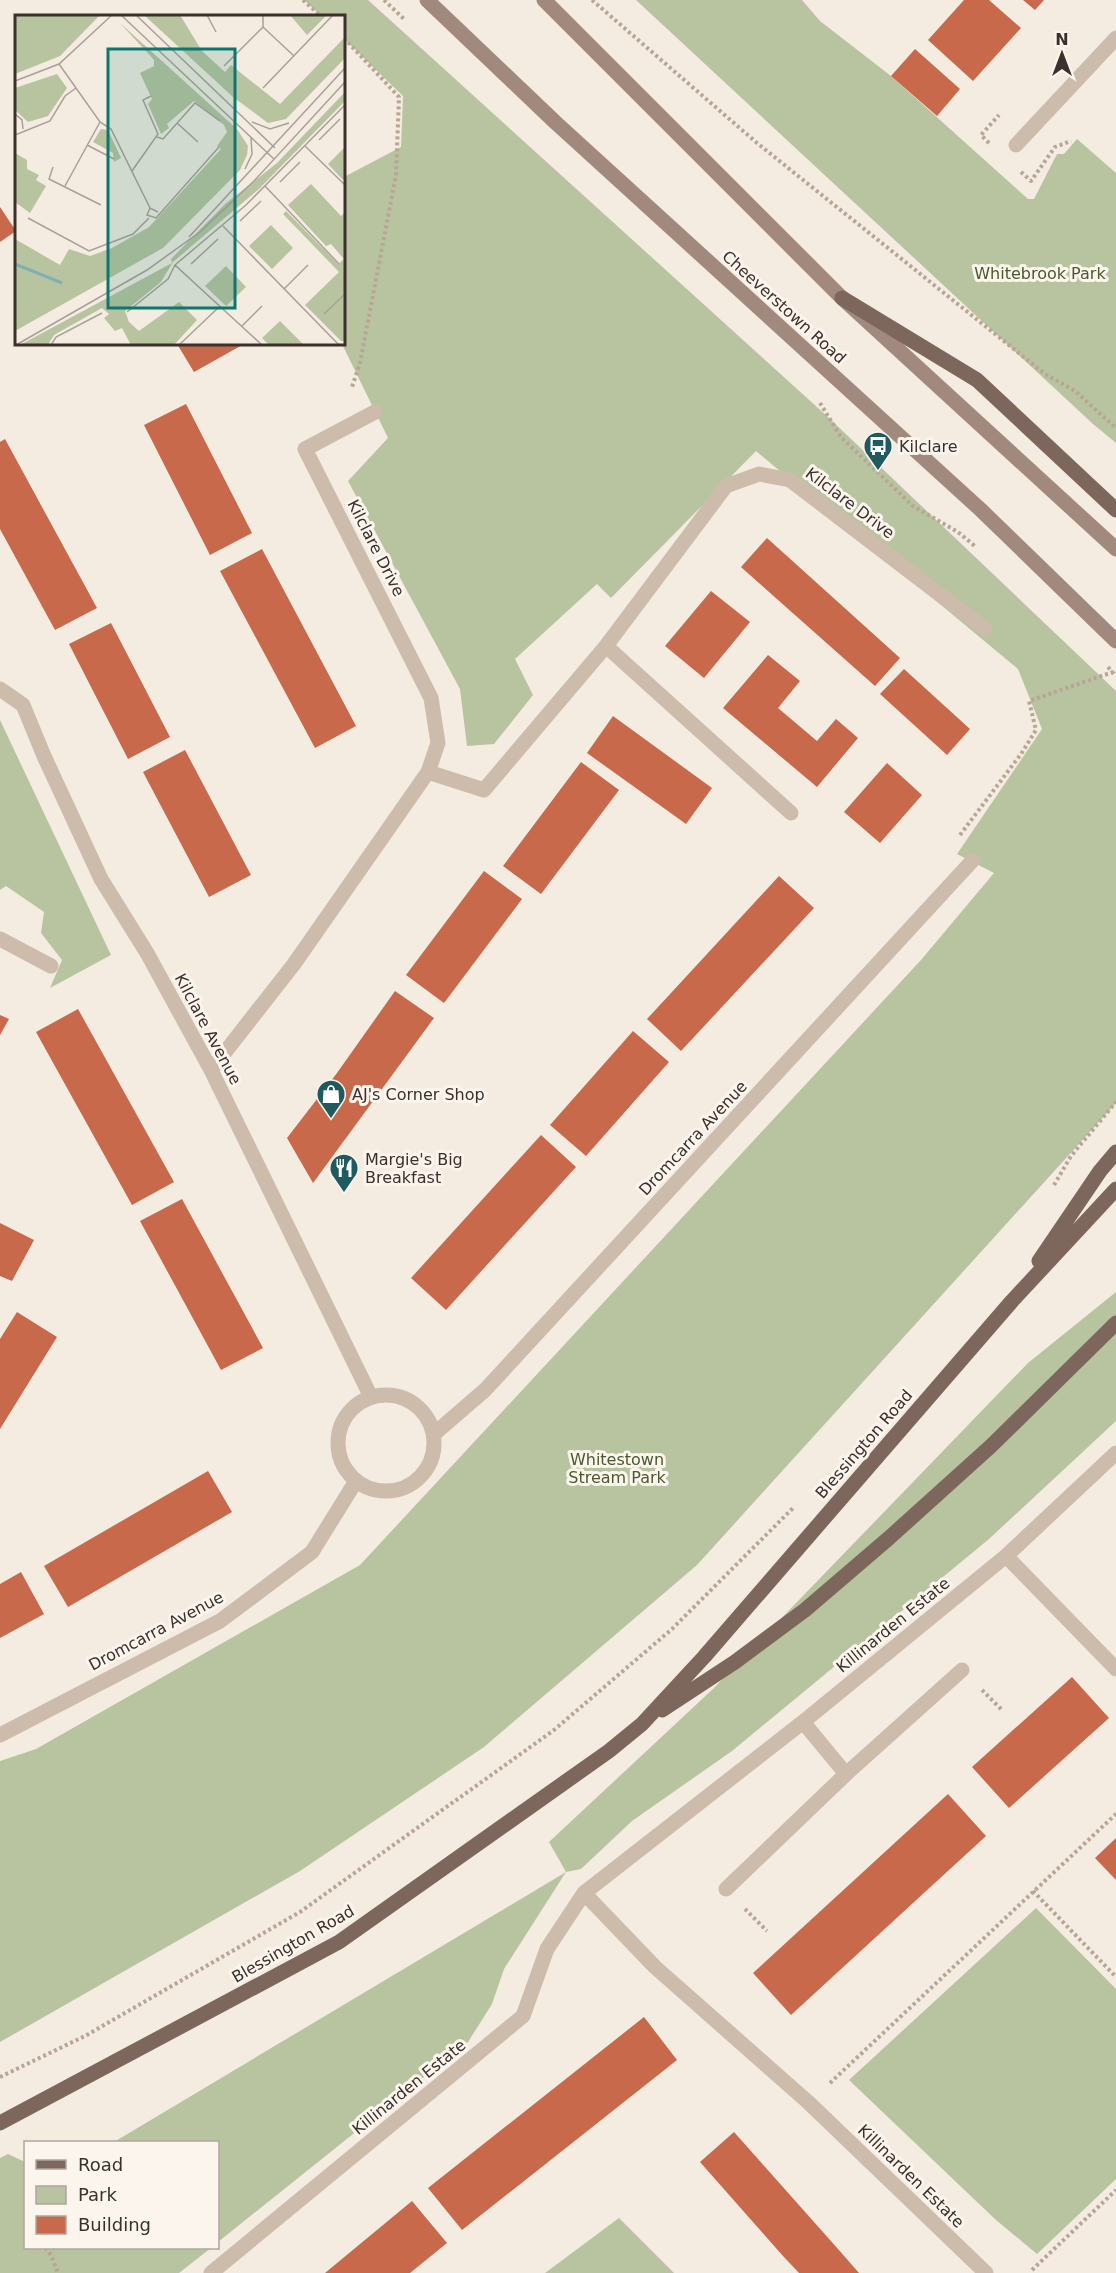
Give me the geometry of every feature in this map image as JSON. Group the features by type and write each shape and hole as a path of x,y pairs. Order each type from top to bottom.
{"main road":[{"name":"Cheeverstown Road","path":"427,0 564,130 981,510 1116,641"},
{"path":"544,0 842,298 1116,549"},
{"path":"842,298 977,380 1116,510"},
{"path":"1012,1301 1100,1171 1116,1152"},
{"name":"Blessington Road","path":"642,1724 704,1657 1012,1301 1116,1189"},
{"name":"Blessington Road","path":"0,2123 339,1942 609,1751 642,1724 735,1662 805,1610 889,1538 983,1454 1116,1323"}],"street":[{"path":"1016,145 1116,38"},
{"name":"Kilclare Drive","path":"211,1070 294,964 428,772 438,742 431,698 305,449 375,412"},
{"name":"Kilclare Drive","path":"428,772 484,790 606,646 726,486 759,474 790,480 986,629"},
{"path":"606,646 791,813"},
{"name":"Kilclare Avenue","path":"0,689 23,705 101,879 147,953 211,1070 371,1397"},
{"name":"Dromcarra Avenue","path":"434,1434 485,1390 973,860"},
{"path":"0,939 51,966"},
{"path":"387,1394 404,1398 418,1406 429,1419 434,1434 434,1451 429,1467 418,1480 404,1488 387,1492 370,1489 356,1481 346,1470 339,1457 340,1427 347,1414 358,1403 371,1397 387,1394"},
{"name":"Killinarden Estate","path":"211,2273 523,2016 547,1949 584,1893 803,1722 1006,1556 1116,1453"},
{"name":"Dromcarra Avenue","path":"0,1735 220,1621 312,1552 356,1481"},
{"path":"1006,1556 1116,1669"},
{"path":"726,1889 846,1774 962,1670"},
{"path":"803,1722 846,1774"},
{"name":"Killinarden Estate","path":"584,1893 655,1967 808,2102 976,2270"}],"path":[{"path":"303,0 320,15"},
{"path":"592,0 776,158 1045,374 1075,391 1116,428"},
{"path":"345,39 399,97 396,175 360,363 352,387"},
{"path":"959,836 1021,754 1036,730 1029,701 1116,670"},
{"path":"1049,1194 1071,1156 1116,1102"},
{"path":"0,2077 85,2036 300,1912 554,1730 672,1629 794,1506"},
{"path":"830,2083 1116,1814"},
{"path":"1033,1891 1116,1977"},
{"path":"1032,2270 1116,2190"},
{"path":"46,2249 58,2273"}],"green space":[{"name":"Whitestown Stream Park","path":"304,0 368,0 829,418 1116,691 1116,1103 697,1565 484,1747 300,1871 0,2042 0,1761 36,1749 360,1565 921,960 994,873 957,854 1042,729 1018,669 756,451 611,598 597,584 515,659 533,695 494,744 467,746 460,689 348,481 388,438 342,345 345,345 345,176 401,147 403,96 345,40 345,15 320,15"},
{"name":"Whitebrook Park","path":"636,0 802,0 820,21 891,76 1028,199 1034,199 1057,154 1064,154 1077,139 1116,173 1116,443 1093,424"},
{"path":"0,720 111,955 50,988 62,960 41,933 44,912 6,886 0,890"},
{"path":"1116,1292 1116,1421 989,1539 732,1751 632,1821 581,1869 566,1872 549,1842 714,1688 1028,1363"},
{"path":"566,1872 504,1969 492,2004 468,2042 219,2241 219,2141 116,2141"},
{"path":"1036,1908 1116,1989 1116,2179 1037,2254 996,2220 849,2080"},
{"path":"8,2154 24,2162 24,2249 210,2249 179,2273 0,2273 0,2158"},
{"path":"619,2218 674,2273 545,2273"}],"building":[{"path":"964,0 989,0 1021,28 973,81 928,40"},
{"path":"1023,0 1044,0 1035,10"},
{"path":"915,49 960,89 937,116 891,76"},
{"path":"0,207 15,232 0,242"},
{"path":"178,345 242,345 194,372"},
{"path":"186,404 252,533 210,555 144,425"},
{"path":"5,439 97,608 55,630 0,529 0,442"},
{"path":"767,538 900,658 875,686 741,567"},
{"path":"262,549 356,726 315,748 220,571"},
{"path":"711,591 750,622 704,678 665,646"},
{"path":"111,623 170,737 128,759 69,644"},
{"path":"768,655 800,681 778,708 817,741 836,719 858,738 817,787 723,708"},
{"path":"904,669 970,729 947,755 880,694"},
{"path":"613,716 712,788 686,824 587,753"},
{"path":"185,750 251,875 209,897 143,772"},
{"path":"581,762 619,790 541,894 503,866"},
{"path":"887,763 922,795 880,843 844,812"},
{"path":"484,871 522,899 444,1003 406,975"},
{"path":"779,876 814,908 681,1051 647,1019"},
{"path":"395,991 434,1018 313,1183 287,1138 337,1073"},
{"path":"78,1009 174,1182 132,1205 36,1032"},
{"path":"0,1015 9,1019 0,1035"},
{"path":"633,1031 669,1062 586,1156 550,1125"},
{"path":"541,1135 576,1167 446,1310 411,1278"},
{"path":"182,1199 263,1348 221,1370 140,1221"},
{"path":"0,1223 34,1240 12,1281 0,1276"},
{"path":"17,1312 57,1337 0,1429 0,1339"},
{"path":"208,1471 232,1512 68,1607 44,1566"},
{"path":"21,1572 44,1614 0,1638 0,1584"},
{"path":"1072,1677 1109,1718 1009,1808 972,1767"},
{"path":"948,1794 986,1836 791,2015 753,1973"},
{"path":"1116,1838 1116,1880 1095,1858"},
{"path":"644,2017 677,2060 462,2230 428,2188"},
{"path":"734,2132 859,2273 799,2273 783,2256 700,2162"},
{"path":"412,2201 447,2243 410,2273 325,2273"}],"place":[{"name":"Kilclare","path":"878,472"},
{"name":"AJ's Corner Shop","path":"331,1120"},
{"name":"Margie's Big Breakfast","path":"344,1194"}]}
